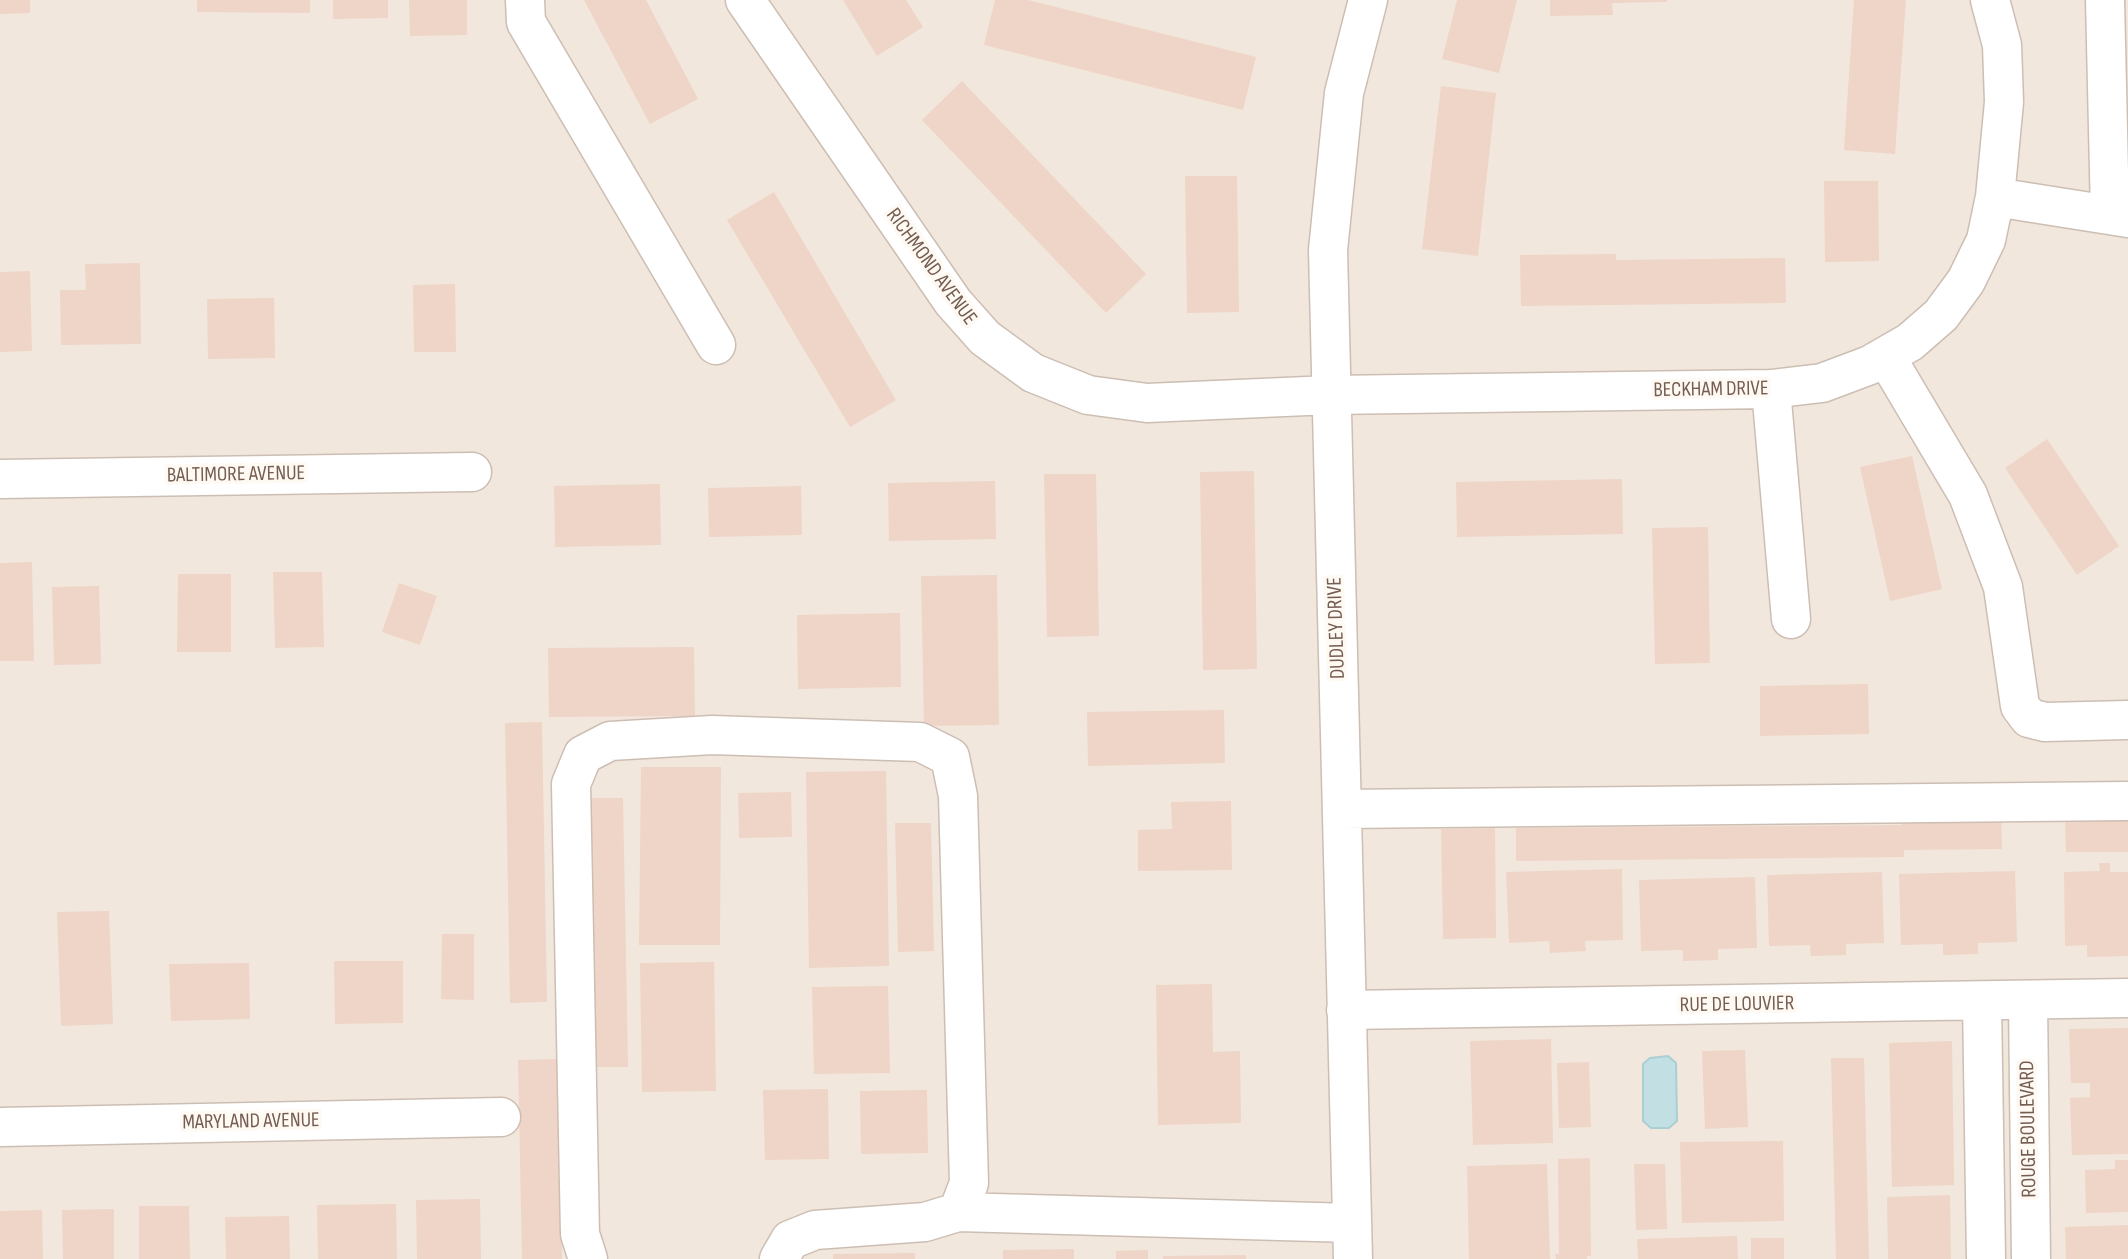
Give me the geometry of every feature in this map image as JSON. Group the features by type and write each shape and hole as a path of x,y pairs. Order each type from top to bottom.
{"street":[{"path":"525,0 526,22 716,345"},
{"name":"RICHMOND AVENUE","path":"745,0 953,302 985,338 1032,373 1088,395 1147,403 1330,396"},
{"name":"DUDLEY DRIVE","path":"1352,1241 1327,304 1331,212 1344,93 1368,0"},
{"name":"BECKHAM DRIVE","path":"1330,396 1771,389 1847,376 1886,357 1926,329 1966,281 1986,240 1995,197 2004,74 2002,45 1990,0"},
{"path":"1995,197 2119,216 2105,0"},
{"path":"1886,357 1968,495 2003,587 2020,706 2029,718 2045,722 2128,720"},
{"path":"1771,389 1791,619"},
{"name":"BALTIMORE AVENUE","path":"0,479 472,472"},
{"path":"589,1259 580,1234 571,784 583,755 610,741 712,735 919,742 950,757 958,796 969,1183 958,1212"},
{"path":"1342,809 2128,801"},
{"name":"RUE DE LOUVIER","path":"1346,1010 2128,998"},
{"name":"ROUGE BOULEVARD","path":"2028,1000 2031,1259"},
{"path":"1982,1001 1986,1259"},
{"name":"MARYLAND AVENUE","path":"0,1127 501,1117"},
{"path":"779,1259 790,1240 815,1230 925,1222 958,1212 1352,1241"}],"shaded area":[{"path":"0,0 2128,0 2128,1259 0,1259"}],"water":[{"path":"1668,1056 1676,1063 1677,1121 1669,1128 1651,1128 1643,1121 1643,1064 1650,1058"}],"building":[{"path":"0,0 30,0 30,13 0,14"},
{"path":"197,0 310,0 310,13 197,12"},
{"path":"333,0 388,0 388,18 333,19"},
{"path":"409,0 467,0 467,35 410,36"},
{"path":"584,0 646,0 698,99 650,124"},
{"path":"843,0 906,0 923,27 877,56"},
{"path":"995,0 1028,0 1256,57 1243,110 984,45"},
{"path":"1457,0 1517,0 1499,73 1442,59"},
{"path":"1550,0 1667,2 1612,3 1613,15 1550,16"},
{"path":"1854,0 1906,0 1895,154 1844,150"},
{"path":"962,81 1146,274 1106,313 922,120"},
{"path":"1441,86 1496,93 1478,256 1422,249"},
{"path":"1185,176 1237,176 1239,312 1187,313"},
{"path":"1824,181 1878,181 1879,261 1825,262"},
{"path":"774,192 896,400 850,427 727,220"},
{"path":"1616,254 1616,260 1785,258 1786,303 1521,306 1520,255"},
{"path":"140,263 141,344 61,345 60,290 86,290 85,264"},
{"path":"30,271 32,351 0,352 0,272"},
{"path":"455,284 456,352 414,352 413,285"},
{"path":"274,298 275,358 208,359 207,299"},
{"path":"2047,439 2119,546 2077,575 2005,468"},
{"path":"1912,456 1942,589 1890,601 1860,467"},
{"path":"1254,471 1257,669 1203,670 1200,472"},
{"path":"1044,474 1096,474 1099,636 1047,637"},
{"path":"1622,479 1623,534 1457,537 1456,482"},
{"path":"995,481 996,539 889,541 888,483"},
{"path":"660,484 661,545 555,547 554,486"},
{"path":"801,486 802,535 709,537 708,488"},
{"path":"1708,527 1710,663 1655,664 1652,528"},
{"path":"32,562 34,661 0,661 0,563"},
{"path":"273,572 322,572 324,647 275,648"},
{"path":"178,574 231,574 231,652 177,652"},
{"path":"997,575 999,725 924,726 921,576"},
{"path":"399,583 437,596 420,645 382,632"},
{"path":"99,586 101,664 54,665 52,587"},
{"path":"900,613 901,687 798,689 797,615"},
{"path":"694,647 695,716 549,717 548,648"},
{"path":"1868,684 1869,734 1760,736 1760,686"},
{"path":"1224,710 1225,763 1088,766 1087,712"},
{"path":"542,722 547,1002 510,1003 505,723"},
{"path":"641,767 721,767 720,945 639,945"},
{"path":"886,771 889,966 809,968 806,772"},
{"path":"791,792 792,837 739,838 738,793"},
{"path":"589,798 623,798 628,1067 594,1067"},
{"path":"1231,801 1232,870 1138,871 1138,830 1172,829 1171,802"},
{"path":"2001,817 2002,849 1904,850 1904,857 1516,861 1516,828 1902,825 1903,818"},
{"path":"2128,820 2128,852 2066,852 2065,821"},
{"path":"895,823 931,823 934,951 898,952"},
{"path":"1495,828 1496,938 1443,939 1441,829"},
{"path":"2099,863 2110,863 2110,872 2128,872 2128,956 2087,957 2087,945 2065,946 2064,872 2100,871"},
{"path":"1622,869 1623,940 1585,941 1586,951 1550,953 1549,941 1509,943 1506,872"},
{"path":"2015,871 2017,942 1978,943 1978,954 1943,955 1943,944 1901,945 1899,874"},
{"path":"1882,872 1884,943 1846,944 1846,955 1811,956 1810,945 1769,946 1767,875"},
{"path":"1755,877 1757,948 1718,949 1718,960 1683,961 1683,950 1641,951 1639,880"},
{"path":"109,911 113,1024 61,1026 57,912"},
{"path":"442,934 474,934 474,1000 441,999"},
{"path":"334,961 403,961 403,1023 335,1024"},
{"path":"714,962 716,1091 642,1092 640,963"},
{"path":"249,963 250,1019 171,1021 169,964"},
{"path":"1212,984 1213,1052 1240,1051 1241,1123 1158,1125 1156,985"},
{"path":"888,986 890,1073 814,1074 812,987"},
{"path":"2128,1028 2128,1154 2072,1155 2070,1098 2090,1097 2090,1083 2071,1083 2069,1029"},
{"path":"1551,1039 1553,1143 1473,1145 1470,1041"},
{"path":"1952,1041 1954,1185 1892,1187 1889,1043"},
{"path":"1745,1050 1748,1127 1705,1129 1702,1051"},
{"path":"1831,1058 1864,1058 1869,1259 1836,1259"},
{"path":"558,1059 562,1259 522,1259 518,1060"},
{"path":"1589,1062 1591,1127 1559,1128 1557,1063"},
{"path":"828,1089 829,1159 765,1160 763,1090"},
{"path":"927,1090 928,1153 861,1154 860,1091"},
{"path":"1783,1141 1784,1221 1682,1223 1680,1142"},
{"path":"1590,1158 1591,1256 1587,1256 1587,1259 1556,1259 1555,1254 1559,1254 1558,1159"},
{"path":"2115,1160 2128,1160 2128,1212 2086,1213 2085,1170 2115,1169"},
{"path":"1547,1164 1550,1259 1469,1259 1467,1166"},
{"path":"1634,1164 1665,1164 1667,1229 1636,1230"},
{"path":"1950,1195 1951,1259 1888,1259 1887,1197"},
{"path":"480,1199 481,1259 417,1259 416,1200"},
{"path":"396,1204 397,1259 318,1259 317,1205"},
{"path":"139,1206 189,1206 190,1259 139,1259"},
{"path":"114,1209 114,1259 63,1259 62,1210"},
{"path":"42,1210 43,1259 0,1259 0,1211"},
{"path":"289,1216 290,1259 226,1259 225,1217"},
{"path":"2128,1225 2128,1259 2066,1259 2065,1227"},
{"path":"1737,1236 1738,1259 1638,1259 1637,1239"},
{"path":"1751,1238 1784,1238 1784,1259 1751,1259"},
{"path":"1074,1249 1074,1259 1003,1259 1003,1250"},
{"path":"1148,1250 1148,1259 1116,1259 1116,1251"},
{"path":"915,1253 915,1259 833,1259 833,1254"},
{"path":"1246,1255 1246,1259 1163,1259 1163,1256"}]}
